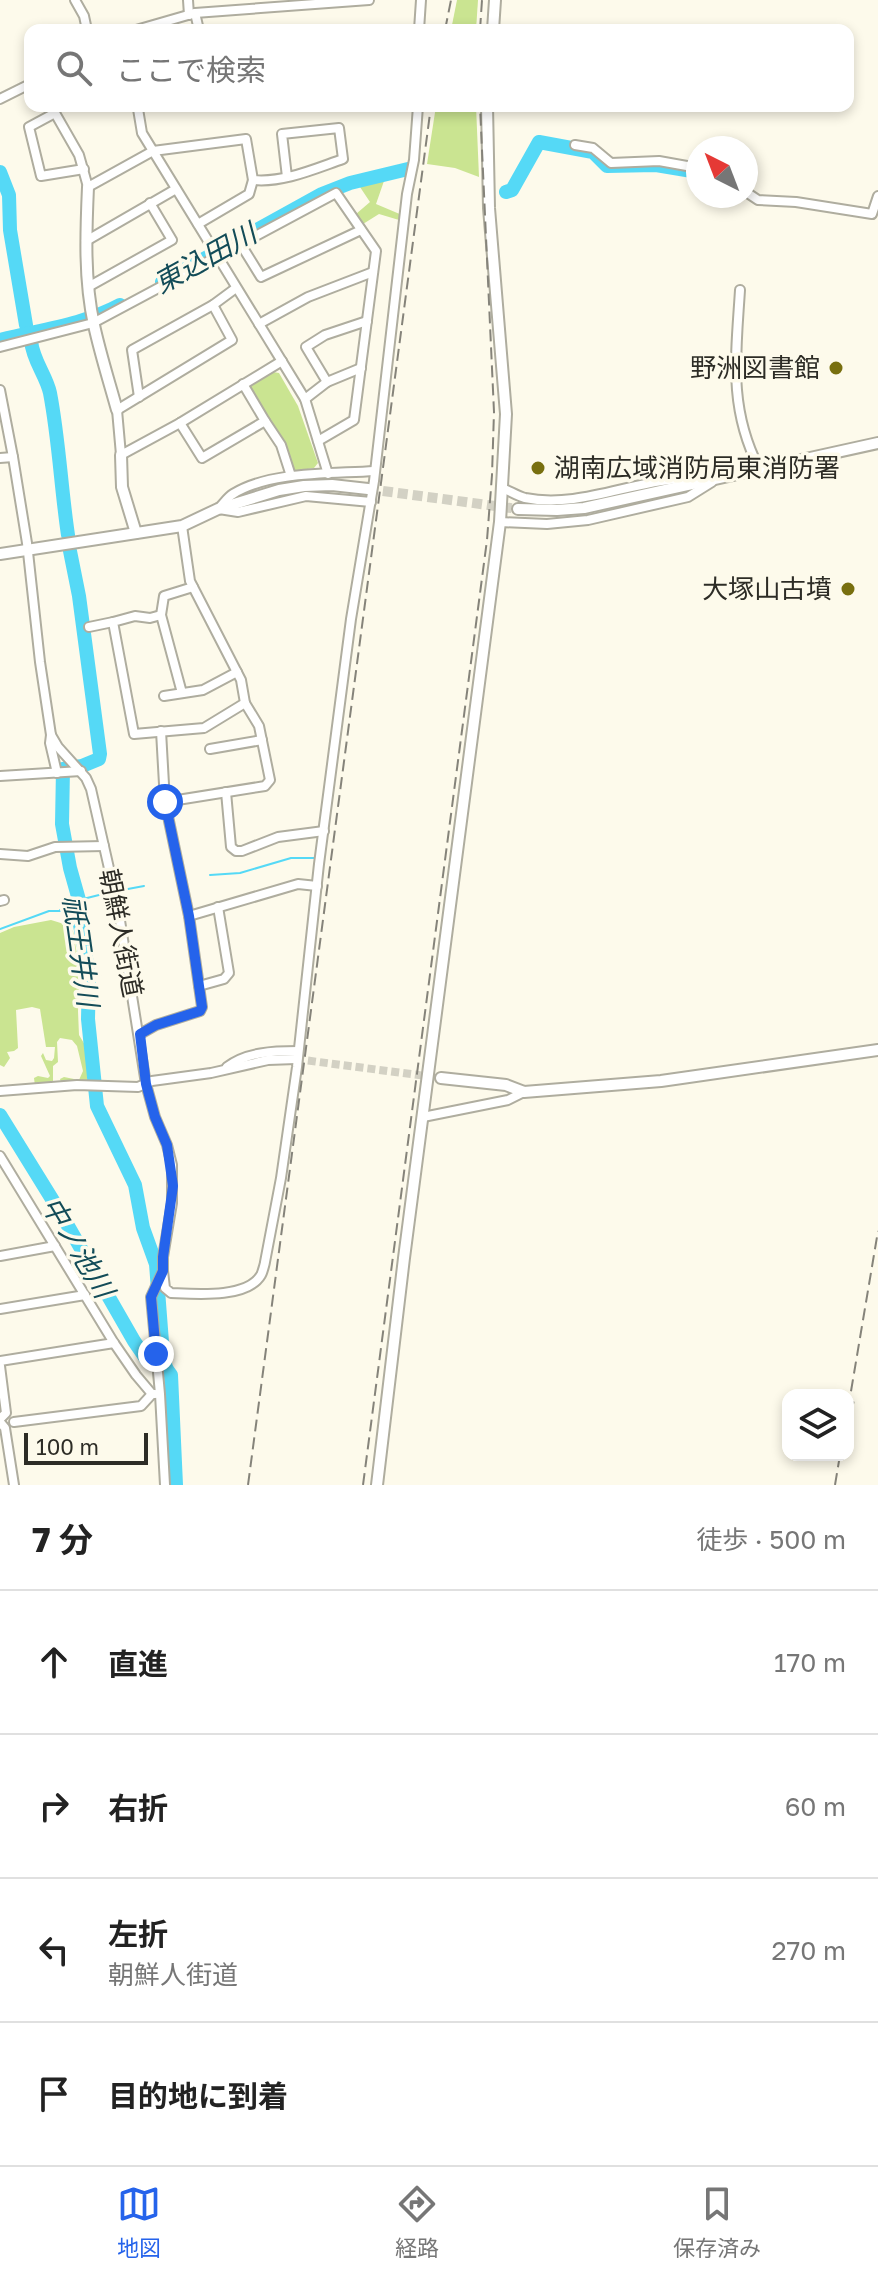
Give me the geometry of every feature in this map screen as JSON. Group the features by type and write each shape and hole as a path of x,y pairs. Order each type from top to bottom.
{"street":[{"path":"75,0 86,24"},
{"path":"188,0 196,24"},
{"path":"157,24 235,5 369,0"},
{"path":"419,24 421,0"},
{"path":"493,24 495,0"},
{"path":"0,99 24,87"},
{"path":"50,112 29,127 41,176 84,169"},
{"path":"54,112 79,155 88,187 88,287 93,323 117,410 122,487 136,533"},
{"path":"138,112 142,133 305,399 328,474"},
{"path":"162,1274 165,1288 171,1293 226,1294 254,1282 262,1274 281,1178 351,619 371,502 418,112"},
{"path":"377,1485 500,522 506,414 489,223 487,112"},
{"path":"253,180 287,177 343,159 339,128 282,134 287,177"},
{"path":"88,187 153,151 246,139 253,180 249,194 200,228"},
{"path":"575,145 593,148 611,163 659,161 686,166"},
{"path":"86,241 176,189"},
{"path":"0,347 93,323 336,193 376,251 354,420 318,441"},
{"path":"758,200 796,202 872,214 878,196"},
{"path":"88,287 172,240 150,203"},
{"path":"240,243 261,277 361,230"},
{"path":"259,324 308,297 373,272"},
{"path":"139,397 132,350 213,305 236,288"},
{"path":"740,290 737,402 748,448 759,468"},
{"path":"117,410 232,340 213,305"},
{"path":"327,382 306,347 325,335 367,321"},
{"path":"121,455 282,361"},
{"path":"305,399 327,382 361,368"},
{"path":"243,384 281,445 291,476"},
{"path":"0,390 27,550 50,743 61,773"},
{"path":"180,423 202,458 265,421"},
{"path":"518,509 584,508 878,443"},
{"path":"0,458 13,457"},
{"path":"218,509 231,495 256,484 291,476 374,471"},
{"path":"502,488 523,498 579,498 681,477 715,480"},
{"path":"500,522 547,524 588,520 688,497 715,480"},
{"path":"0,554 182,526 218,509 279,490 332,485 368,489"},
{"path":"218,509 238,512 306,496 371,502"},
{"path":"165,802 265,786 270,780 259,726 245,703 241,680 190,581 182,526"},
{"path":"182,693 161,615 164,596 193,587"},
{"path":"89,627 135,616 150,618 161,615"},
{"path":"113,622 134,734 204,728 245,703"},
{"path":"164,696 203,690 237,672"},
{"path":"140,1034 156,1025 200,1011 202,1007 189,916 165,802 161,731"},
{"name":"朝鮮人街道","path":"51,735 86,778 91,789 118,908 146,1084 172,1165 172,1203 162,1274 151,1297 165,1485"},
{"path":"210,749 262,740"},
{"path":"0,776 61,773 78,768"},
{"path":"226,792 231,847 236,851 278,837 324,831"},
{"path":"0,854 28,856 55,847 104,846"},
{"path":"189,916 298,884 317,886"},
{"path":"199,986 224,979 229,973 218,907"},
{"path":"423,1117 508,1100 524,1092 644,1083 878,1050"},
{"path":"0,1091 77,1085 138,1087 224,1071 229,1064 249,1056 275,1051 297,1055"},
{"path":"441,1078 506,1085 524,1092"},
{"path":"0,1156 114,1343 136,1375 156,1394 141,1406 14,1422 11,1416 3,1421"},
{"path":"0,1256 55,1246"},
{"path":"0,1309 85,1295"},
{"path":"14,1485 3,1421 0,1364 114,1343"}],"green space":[{"path":"457,0 478,0 476,24 452,24"},
{"path":"435,112 476,112 479,177 455,168 427,164"},
{"path":"384,181 376,204 402,215 399,220 379,214 363,224 356,214 370,202 360,187"},
{"path":"273,372 279,373 298,406 318,463 314,468 295,471 290,467 250,391 251,386"},
{"path":"51,920 73,931 80,973 79,1035 85,1045 88,1081 62,1085 60,1079 79,1080 83,1071 77,1046 72,1040 60,1038 57,1042 58,1062 53,1066 53,1085 35,1086 34,1078 50,1076 41,1056 43,1053 46,1060 52,1061 55,1047 46,1047 40,1009 16,1010 18,1048 7,1052 10,1058 4,1067 0,1065 0,933"}],"waterway":[{"name":"東込田川","path":"506,192 512,190 539,142 593,152 607,166 656,165 686,170"},
{"name":"東込田川","path":"162,282 322,194 350,183 408,169"},
{"name":"祇王井川","path":"0,172 9,195 10,230 26,325"},
{"name":"東込田川","path":"0,340 76,322 120,305"},
{"name":"祇王井川","path":"31,341 50,393 68,535"},
{"name":"祇王井川","path":"70,551 100,754 99,759 82,766 63,769 62,824 79,900 77,908 89,975 88,1019 97,1106 135,1185 143,1228 156,1264 163,1355 171,1375 176,1485"},
{"path":"210,875 240,873 291,858 315,858"},
{"path":"117,891 144,886"},
{"path":"79,900 111,892"},
{"path":"0,929 49,911 77,908"},
{"path":"60,910 73,909"},
{"name":"中ノ池川","path":"0,1115 134,1341 147,1360 166,1368"}],"tunnel":[{"path":"368,489 518,509"},
{"path":"296,1059 441,1078"}],"railway":[{"path":"446,24 451,0"},
{"path":"480,24 482,0"},
{"path":"248,1485 430,112"},
{"path":"363,1485 487,540 494,412 480,112"},
{"path":"851,1389 878,1231"},
{"path":"835,1485 839,1461"}],"place":[{"name":"野洲図書館","path":"836,368"},
{"name":"湖南広域消防局東消防署","path":"538,468"},
{"name":"大塚山古墳","path":"848,589"}],"route":[{"path":"156,1354 151,1297 163,1271 172,1203 172,1165 146,1084 140,1034 156,1025 200,1011 202,1007 189,916 165,802"}]}
